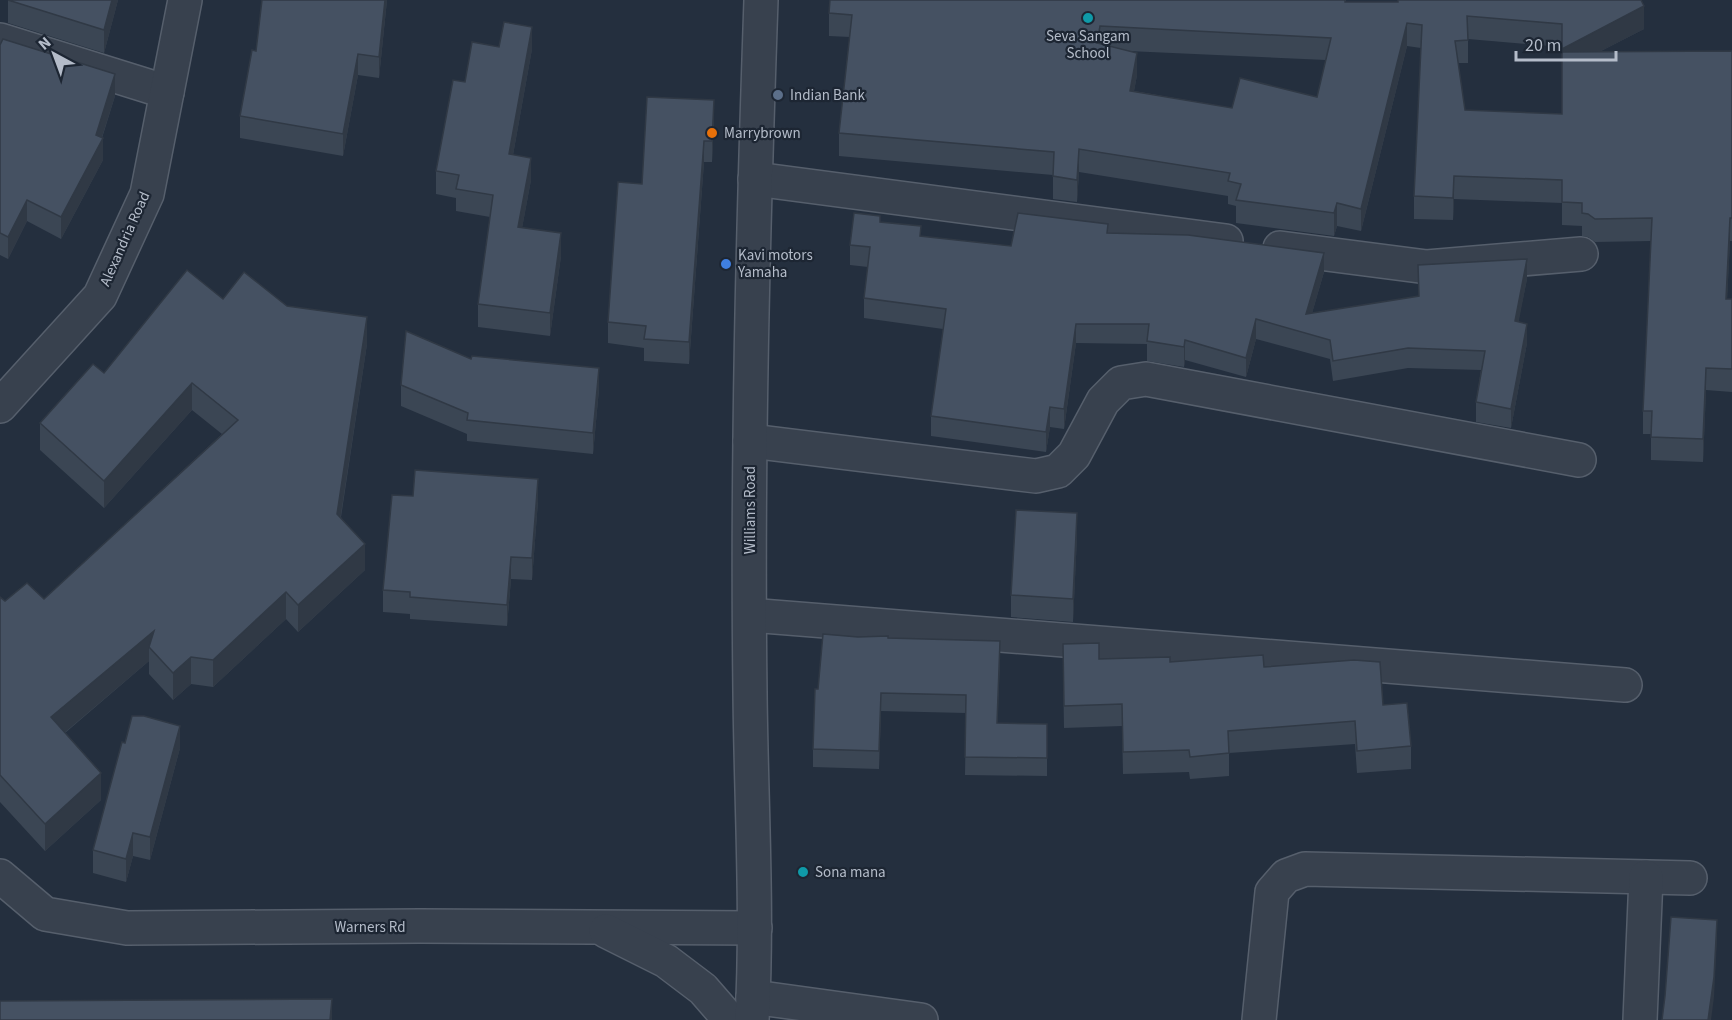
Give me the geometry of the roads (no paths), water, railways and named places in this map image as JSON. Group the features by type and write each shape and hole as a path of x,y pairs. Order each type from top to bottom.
{"street":[{"name":"Alexandria Road","path":"0,406 100,296 147,194 185,0"},
{"name":"Williams Road","path":"753,1008 755,928 750,615 750,337 761,0"},
{"path":"0,40 167,92"},
{"path":"755,179 1427,267 1581,254"},
{"path":"750,441 1036,476 1059,471 1074,455 1102,401 1120,383 1146,379 1579,460"},
{"path":"750,615 1625,685"},
{"path":"1259,1020 1272,892 1286,876 1305,869 1690,878"},
{"name":"Warners Rd","path":"0,876 45,914 127,928 409,926 755,928"},
{"path":"1640,1020 1646,877"},
{"path":"598,928 666,961 703,989 730,1020"},
{"path":"753,1008 921,1020"}],"place":[{"name":"Seva Sangam School","path":"1088,18"},
{"name":"Indian Bank","path":"778,95"},
{"name":"Marrybrown","path":"712,133"},
{"name":"Kavi motors Yamaha","path":"726,264"},
{"name":"Sona mana","path":"803,872"}]}
